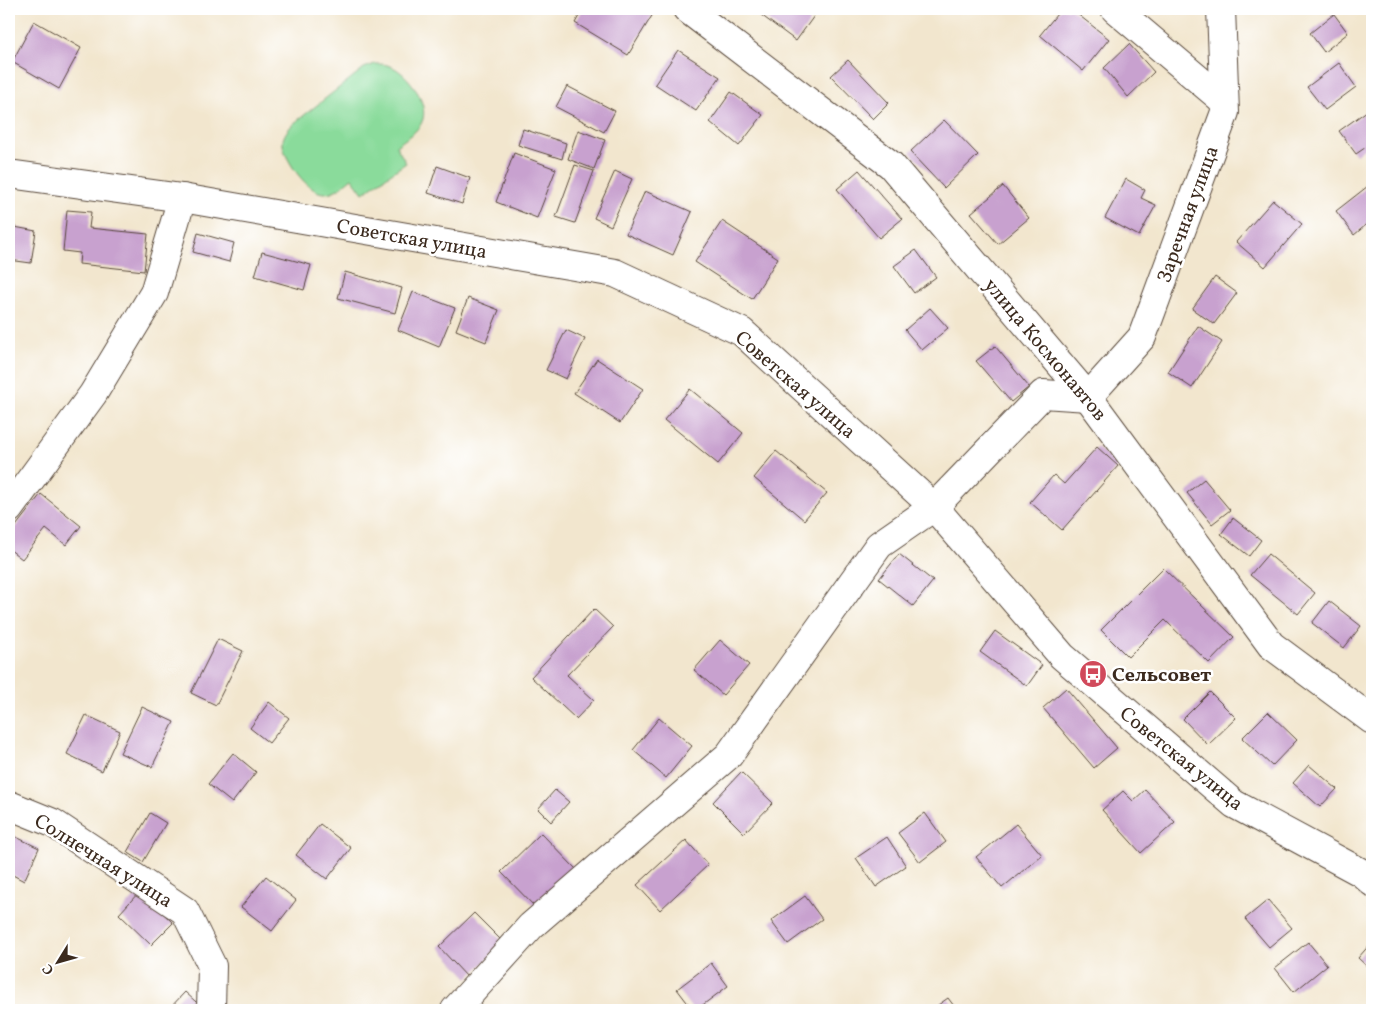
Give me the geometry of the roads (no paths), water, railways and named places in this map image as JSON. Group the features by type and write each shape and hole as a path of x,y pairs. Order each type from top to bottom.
{"street":[{"name":"улица Космонавтов","path":"687,9 891,165 1088,396 1272,645 1372,720"},
{"path":"1115,9 1224,102"},
{"name":"Заречная улица","path":"1088,396 1142,337 1225,112 1221,9"},
{"name":"Советская улица","path":"9,174 182,198 615,273 742,332 934,507 1062,656 1234,804 1362,873 1372,882"},
{"path":"9,509 93,394 154,293 182,198"},
{"path":"455,1010 531,926 730,755 879,545 934,507 1043,394 1088,396"},
{"name":"Солнечная улица","path":"9,805 53,823 185,911 212,966 211,1010"}],"place":[{"name":"Сельсовет","path":"1093,674"}]}
